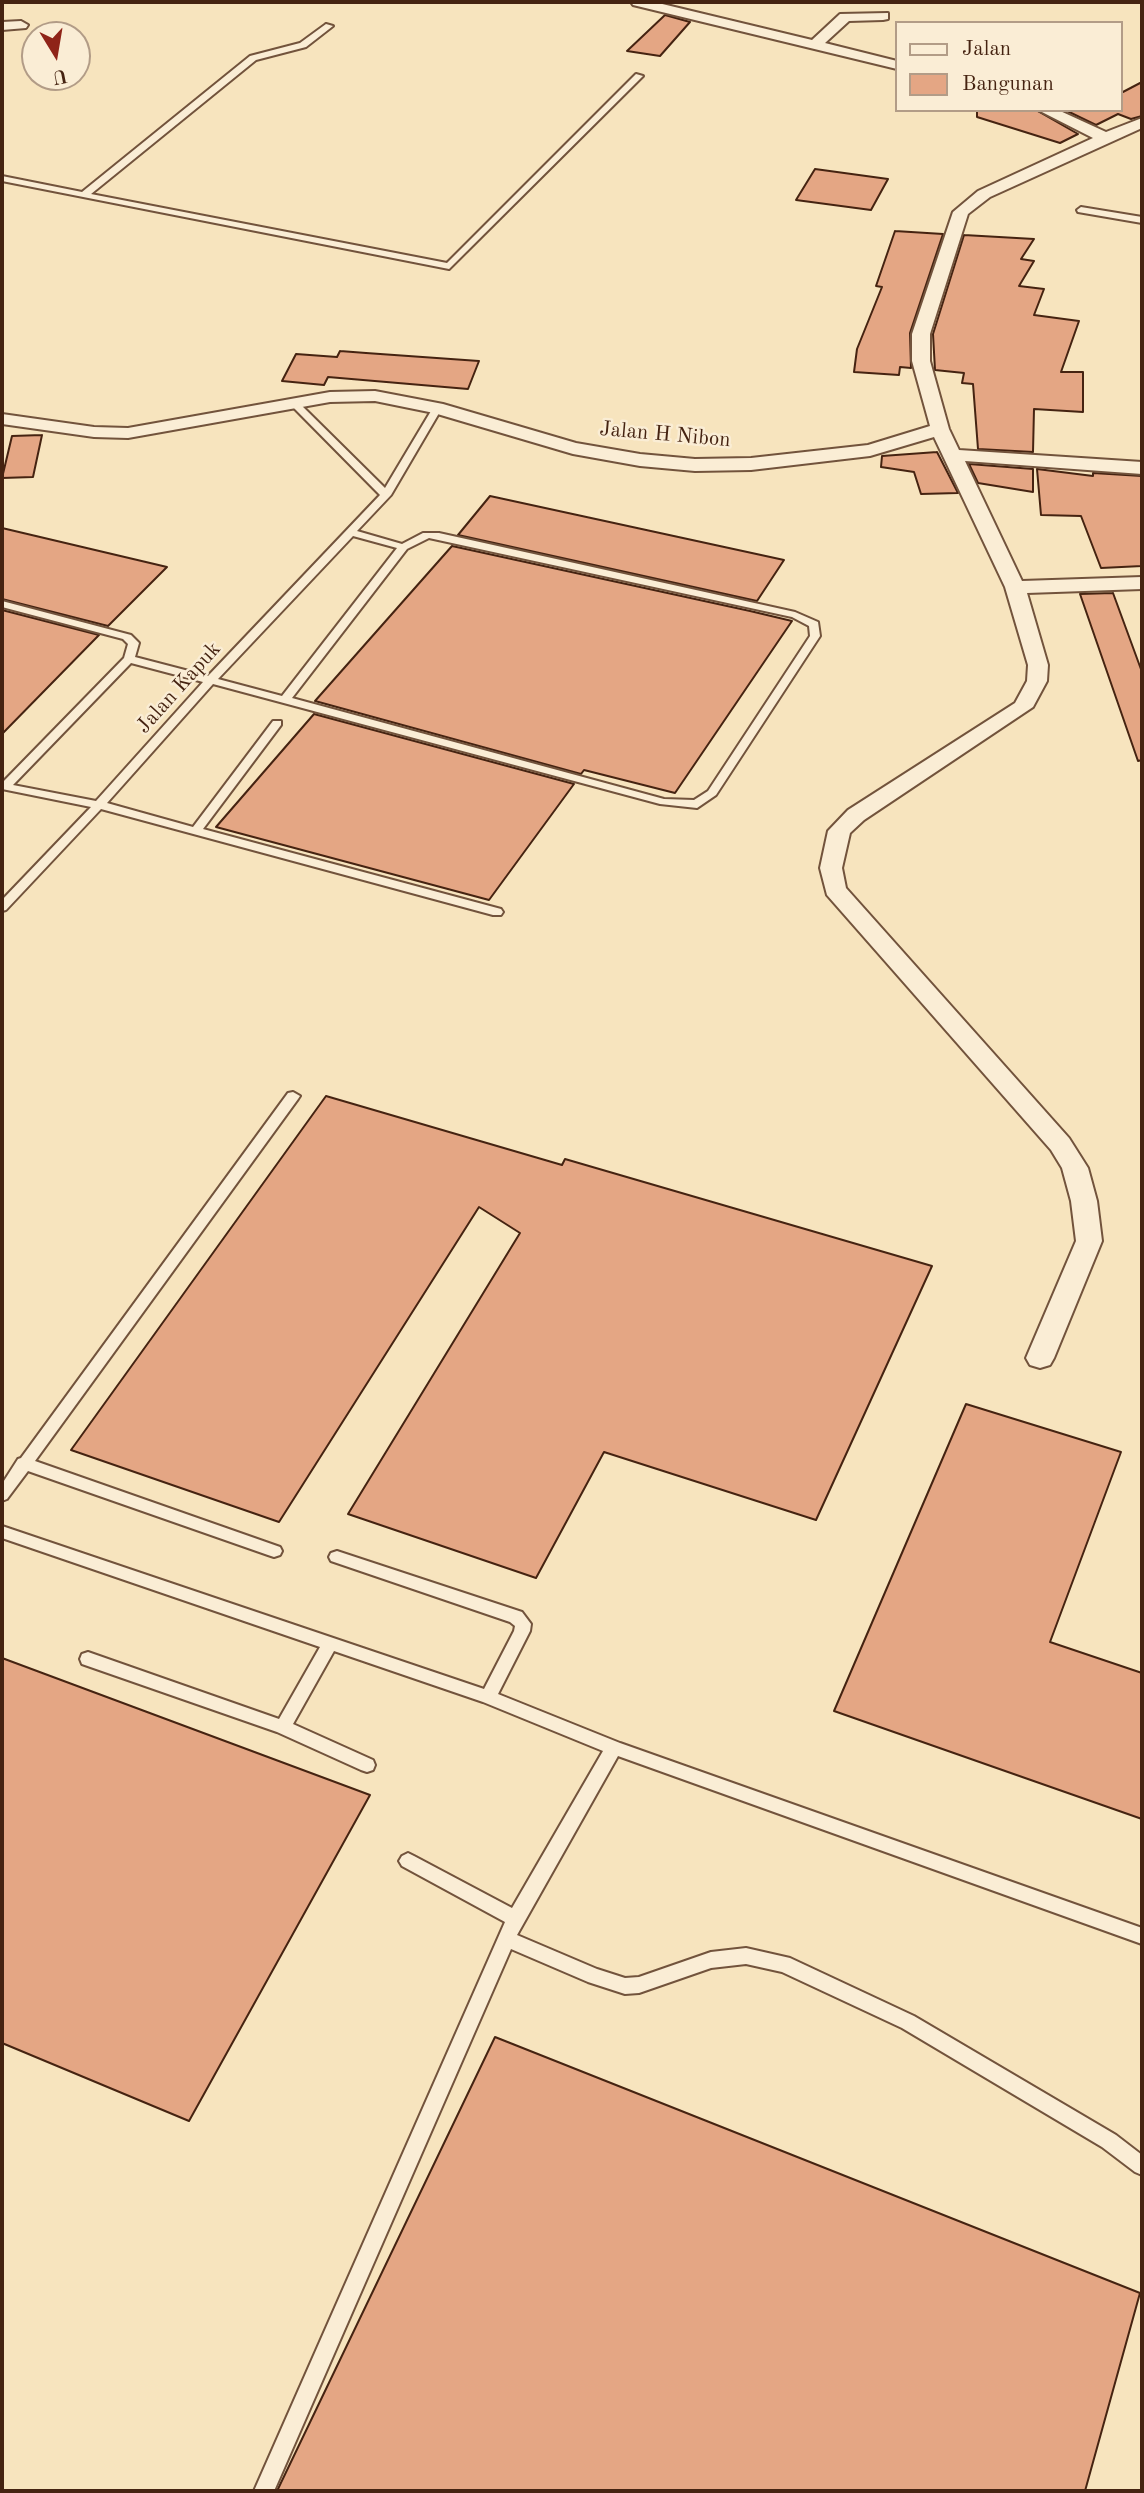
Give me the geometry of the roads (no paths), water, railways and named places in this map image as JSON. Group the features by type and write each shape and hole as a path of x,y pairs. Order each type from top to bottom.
{"street":[{"path":"638,2 895,65"},
{"path":"815,45 845,17 883,16"},
{"path":"2,26 21,26"},
{"path":"1049,112 1106,138"},
{"path":"1040,1358 1089,1241 1084,1202 1075,1168 1060,1144 835,890 831,868 839,831 856,816 1023,707 1037,681 1038,665 1015,587 940,429 921,361 921,334 961,212 984,194 1142,123"},
{"name":"Jalan H Nibon","path":"2,419 101,433 128,433 330,397 375,396 437,408 500,429 585,450 640,460 695,465 751,464 837,456 870,450 940,429"},
{"path":"955,456 1142,468"},
{"path":"1015,587 1142,583"}],"lane":[{"path":"83,195 253,58 303,45 329,26"},
{"path":"2,179 449,266 639,76"},
{"path":"1081,210 1142,220"},
{"path":"295,404 386,495"},
{"name":"Jalan Kapuk","path":"2,907 386,495 437,408"},
{"path":"352,533 403,547"},
{"path":"129,659 664,802 697,804 712,793 815,636 814,624 795,615 427,535 403,547 285,700"},
{"path":"2,604 127,637 134,643 129,659 3,786"},
{"path":"195,831 277,723"},
{"path":"3,786 99,805 497,912"},
{"path":"2,1495 293,1096"},
{"path":"23,1463 274,1551"},
{"path":"2,1532 488,1697 614,1748 1142,1936"},
{"path":"337,1558 516,1617 523,1623 522,1631 488,1697"},
{"path":"283,1727 329,1645"},
{"path":"88,1659 283,1727 368,1765"},
{"path":"264,2491 506,1938 614,1748"},
{"path":"408,1861 515,1919"},
{"path":"506,1938 594,1976 625,1986 639,1985 711,1960 746,1956 783,1964 908,2022 1109,2141 1142,2166"}]}
